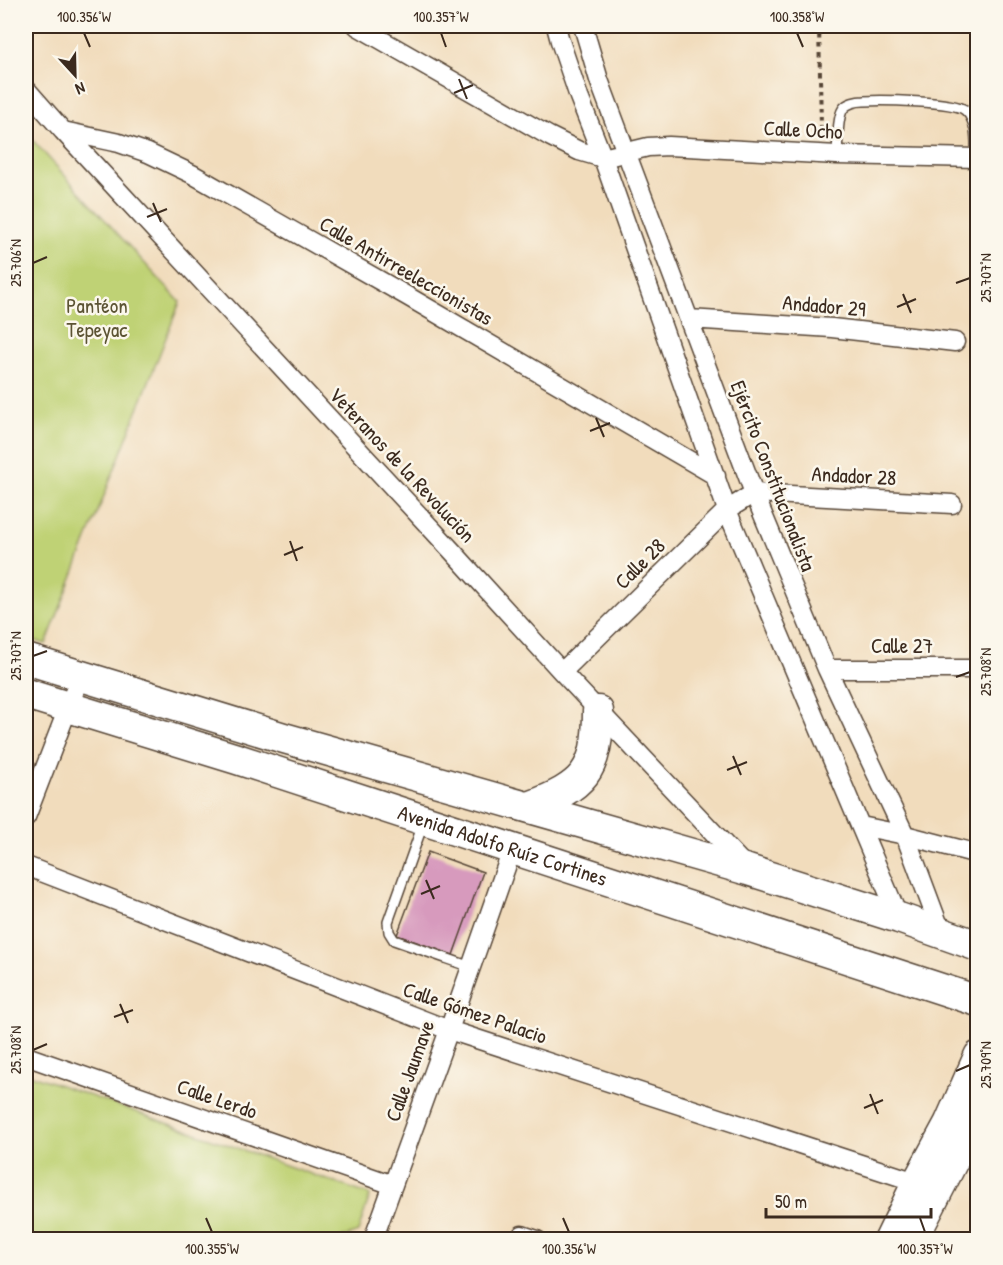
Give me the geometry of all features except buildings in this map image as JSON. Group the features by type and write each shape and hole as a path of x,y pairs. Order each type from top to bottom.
{"main road":[{"name":"Avenida Adolfo Ruíz Cortines","path":"26,659 307,744 748,870 978,946"},
{"name":"Avenida Adolfo Ruíz Cortines","path":"26,694 237,759 978,1001"},
{"path":"529,807 556,797 581,779 595,751 598,711"}],"street":[{"path":"357,26 549,136 579,151 603,158"},
{"path":"556,26 579,97 603,158 727,510 899,918"},
{"name":"Ejército Constitucionalista","path":"583,26 599,80 754,493 827,669 905,835 942,934"},
{"name":"Veteranos de la Revolución","path":"26,89 561,672 748,870"},
{"name":"Calle Antirreeleccionistas","path":"63,131 119,143 148,153 192,174 716,476"},
{"name":"Calle Ocho","path":"603,158 648,147 669,146 977,158"},
{"name":"Andador 29","path":"689,319 832,328 955,342"},
{"name":"Calle 28","path":"561,672 727,510 754,493"},
{"name":"Andador 28","path":"754,493 952,504"},
{"name":"Calle 27","path":"827,669 978,669"},
{"path":"26,817 80,677"},
{"path":"861,826 978,854"},
{"name":"Calle Jaumave","path":"373,1239 512,850"},
{"name":"Calle Gómez Palacio","path":"26,866 449,1030 916,1182"},
{"path":"888,1239 948,1123 978,1055"},
{"name":"Calle Lerdo","path":"26,1056 393,1185"},
{"path":"914,1239 978,1115"}],"lane":[{"path":"829,154 843,109 851,103 863,101 955,105 966,111 974,124 977,158"},
{"path":"424,820 388,922 389,932 394,940 471,967"}],"path":[{"path":"819,26 829,154"}],"green space":[{"name":"Pantéon Tepeyac","path":"26,133 180,302 46,644 26,638"},
{"path":"26,1073 370,1195 358,1232 337,1240 26,1239"}]}
